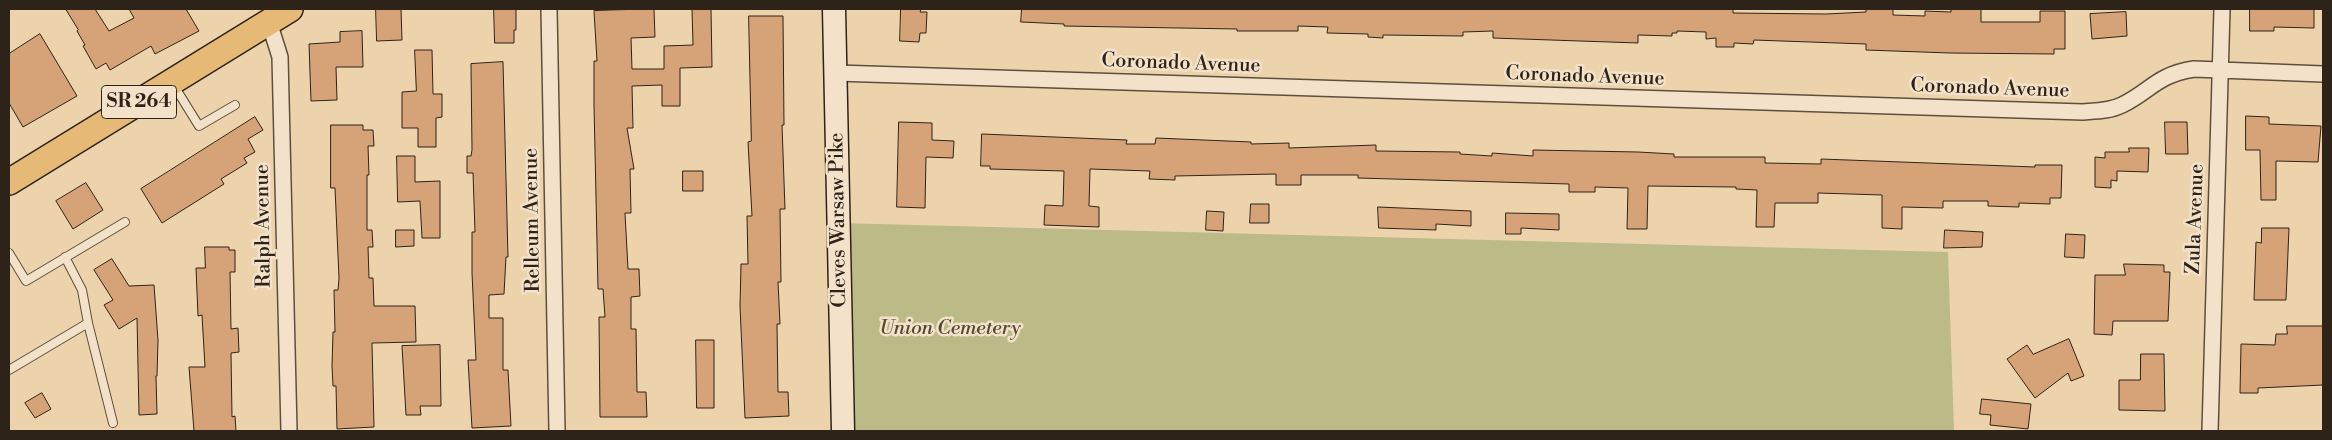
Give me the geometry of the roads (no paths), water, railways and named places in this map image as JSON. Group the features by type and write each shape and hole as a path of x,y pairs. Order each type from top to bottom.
{"main road":[{"name":"SR 264","path":"9,182 290,9"}],"street":[{"name":"Relleum Avenue","path":"549,9 558,431"},
{"name":"Cleves Warsaw Pike","path":"834,9 843,431"},
{"name":"Zula Avenue","path":"2210,431 2222,9"},
{"name":"Ralph Avenue","path":"269,22 280,56 289,431"},
{"name":"Coronado Avenue","path":"836,73 2083,112 2121,105 2158,80 2176,72 2194,69 2323,74"}],"lane":[{"path":"172,82 199,126 235,105"},
{"path":"9,254 26,281 125,222"},
{"path":"66,257 82,290 88,323 113,423"},
{"path":"9,370 88,323"}],"park label":[{"name":"Union Cemetery","path":"950,329"}]}
